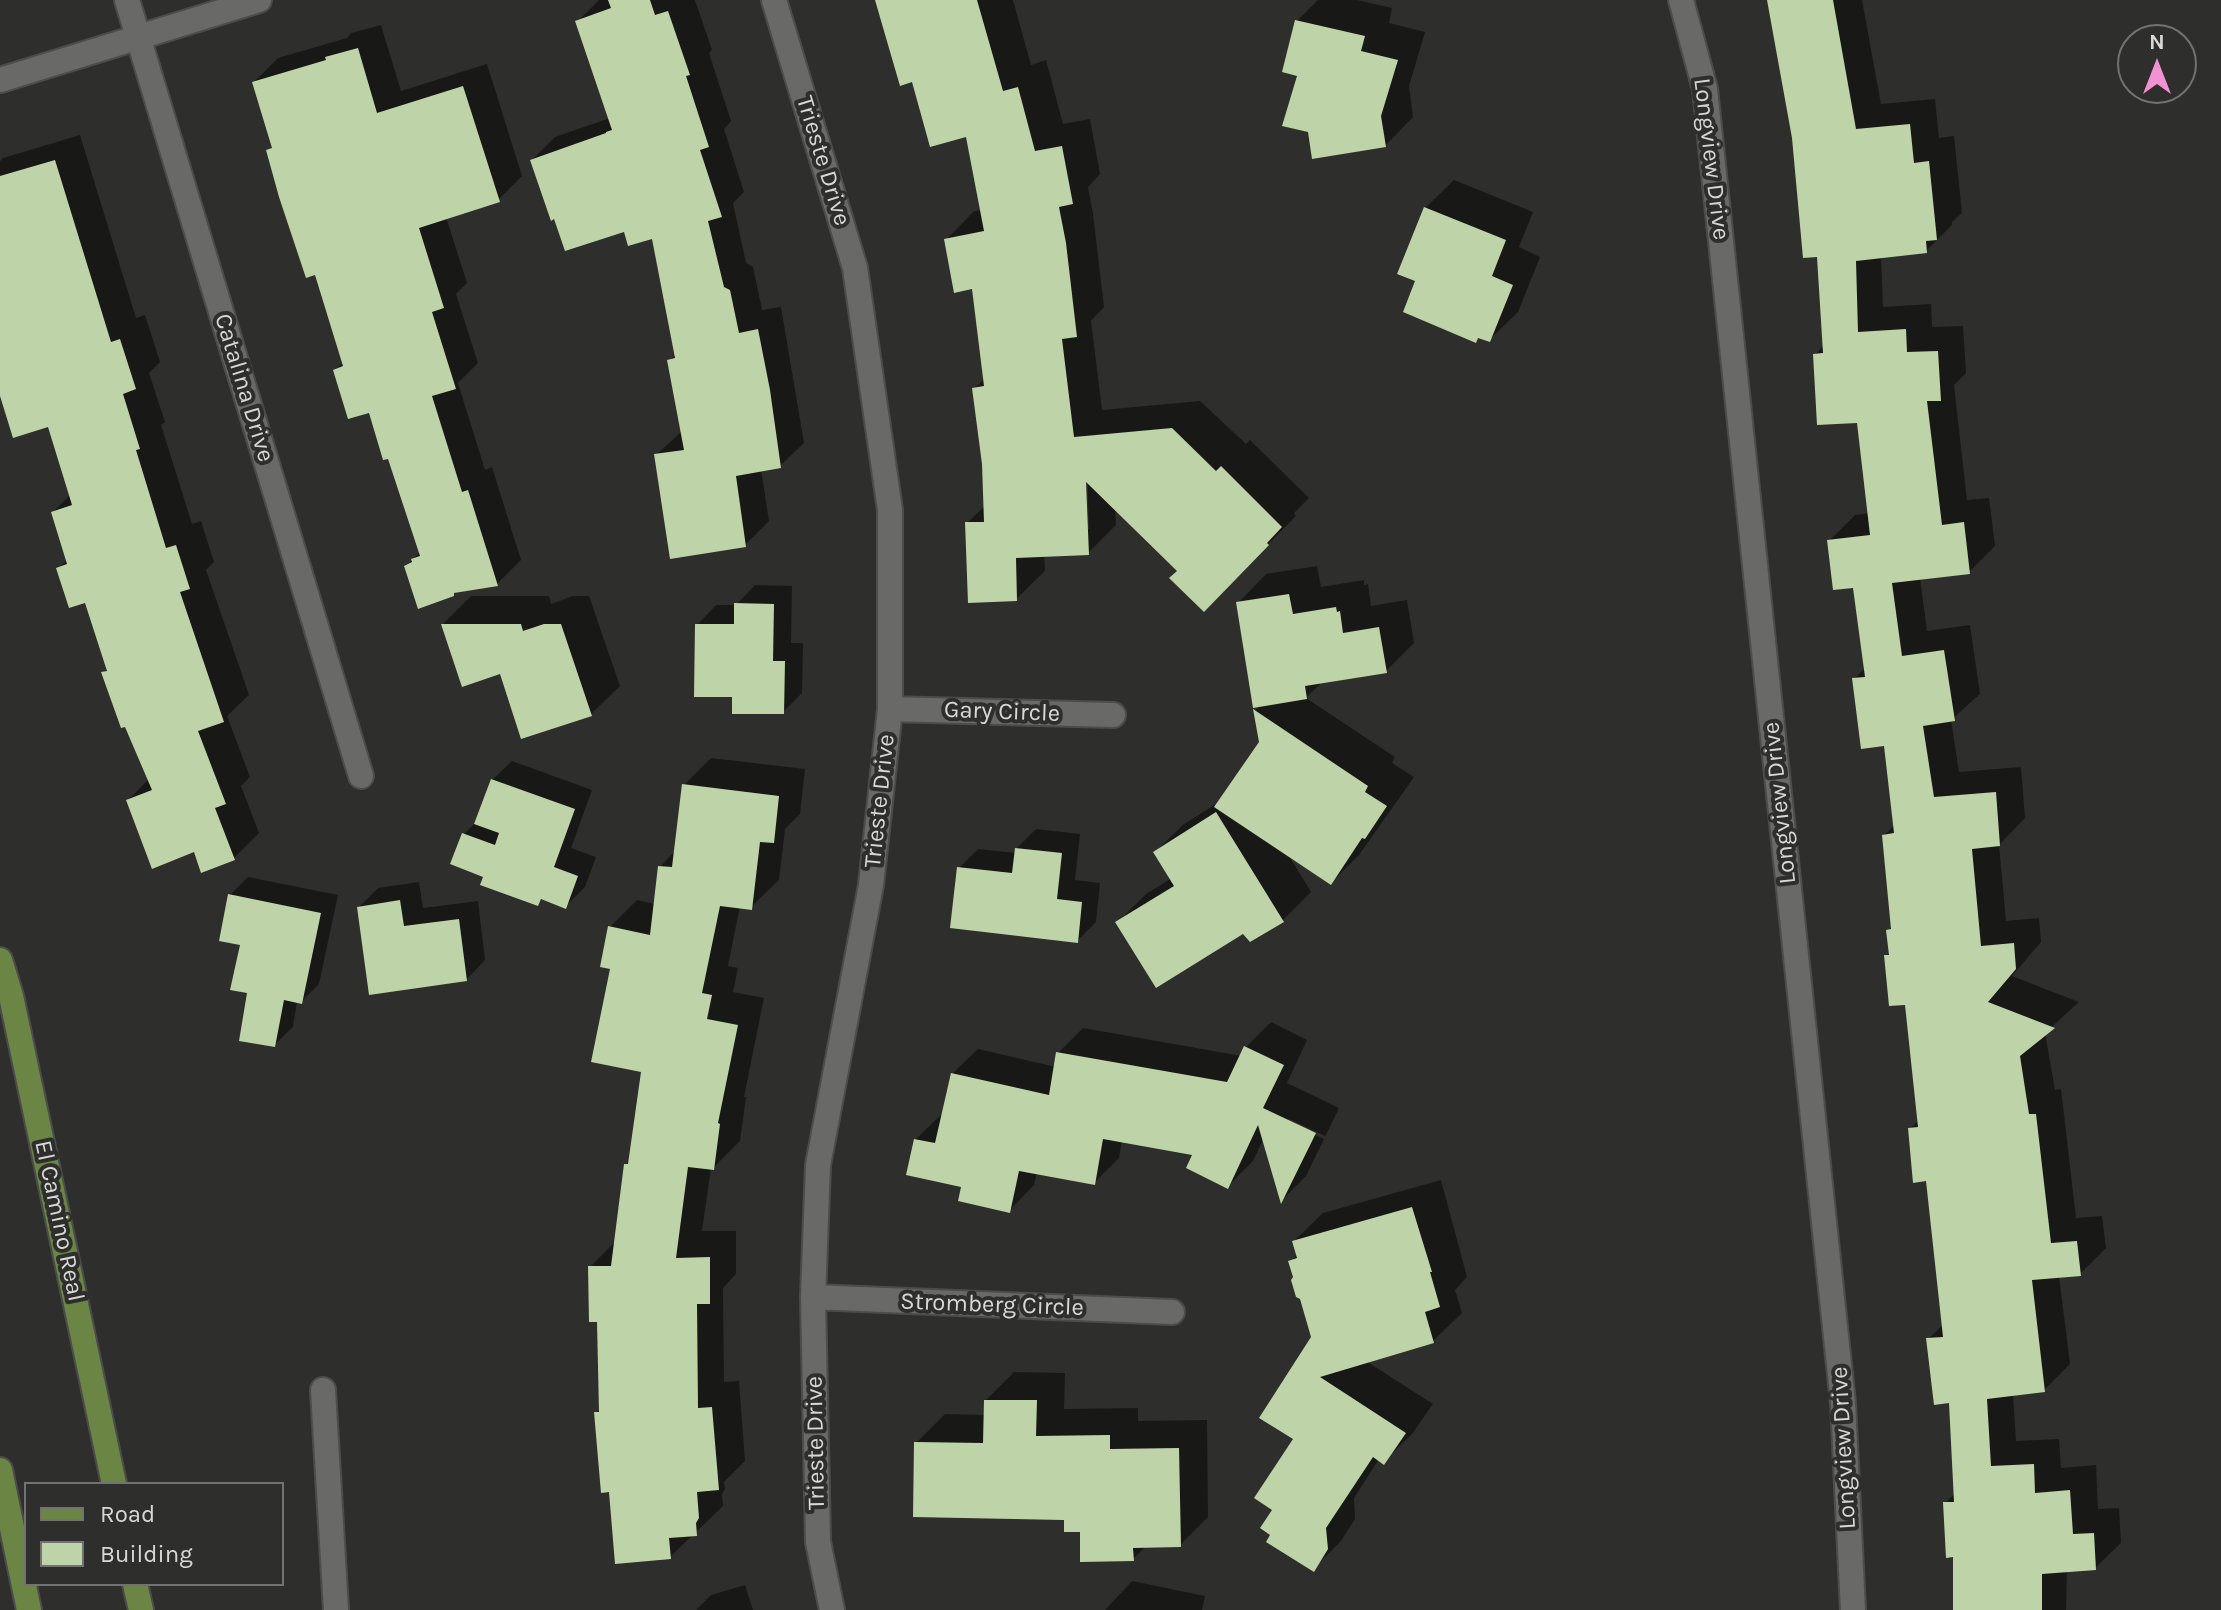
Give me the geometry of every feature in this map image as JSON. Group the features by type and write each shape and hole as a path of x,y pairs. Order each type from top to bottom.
{"main road":[{"name":"El Camino Real","path":"0,960 11,996 114,1482"},
{"path":"0,1470 24,1586"},
{"path":"24,1586 29,1610"},
{"path":"135,1586 141,1610"}],"street":[{"name":"Catalina Drive","path":"127,0 361,776"},
{"path":"0,80 259,0"},
{"name":"Trieste Drive","path":"774,0 855,268 890,510 890,709 871,885 818,1165 813,1297 818,1542 832,1610"},
{"name":"Longview Drive","path":"1681,0 1705,89 1709,121 1843,1403 1853,1610"},
{"name":"Gary Circle","path":"890,709 1113,715"},
{"name":"Stromberg Circle","path":"813,1297 1172,1312"},
{"path":"323,1390 336,1610"}],"building":[{"path":"608,0 650,0 655,15 668,11 690,75 686,76 709,147 700,150 722,217 708,221 724,287 730,290 739,333 758,329 781,468 736,476 746,547 670,559 654,454 684,450 667,360 675,358 652,239 628,246 624,232 565,251 530,160 612,130 575,21 611,8"},
{"path":"875,0 977,0 1003,91 1018,87 1035,151 1062,146 1073,204 1059,207 1077,337 1062,339 1074,437 1172,428 1216,471 1221,466 1282,527 1267,543 1269,545 1204,612 1169,578 1177,571 1086,482 1089,555 1016,558 1017,601 968,603 965,522 984,522 982,464 972,388 984,386 972,289 954,293 944,239 984,231 966,137 930,147 912,82 900,86"},
{"path":"1767,0 1833,0 1856,129 1910,124 1914,163 1929,161 1937,240 1926,241 1927,253 1856,261 1858,332 1906,329 1907,352 1938,351 1941,401 1927,401 1942,525 1964,522 1970,574 1892,583 1902,656 1944,650 1955,721 1923,726 1934,797 1996,792 2000,846 1972,849 1981,946 2014,943 2016,969 1988,1002 2055,1028 2020,1056 2029,1114 2036,1114 2051,1243 2077,1241 2081,1276 2032,1280 2045,1392 1987,1399 1991,1466 2034,1464 2035,1493 2070,1490 2073,1534 2094,1533 2096,1570 2042,1574 2042,1610 1953,1610 1953,1557 1946,1558 1943,1502 1954,1502 1949,1403 1934,1405 1926,1338 1943,1337 1926,1181 1913,1183 1908,1128 1918,1127 1905,1005 1889,1006 1884,955 1889,955 1886,930 1891,929 1882,835 1894,833 1884,746 1861,749 1852,678 1865,677 1853,588 1833,590 1827,540 1870,535 1857,423 1817,425 1813,354 1823,353 1817,257 1803,258 1792,138"},
{"path":"1295,20 1365,36 1361,51 1398,60 1381,116 1386,147 1312,159 1308,132 1282,126 1297,76 1282,72"},
{"path":"358,48 377,113 463,86 500,202 419,228 444,308 432,312 456,389 432,396 462,492 468,490 498,586 454,593 454,596 418,609 404,566 420,556 388,459 383,460 369,413 348,419 333,370 343,366 315,275 306,278 279,197 266,150 272,148 252,82"},
{"path":"55,160 111,342 120,339 136,389 123,394 140,449 136,450 166,548 176,545 190,589 180,592 224,722 198,731 226,804 215,808 235,860 201,873 194,852 152,869 126,800 152,790 125,727 121,728 101,672 107,671 85,603 69,608 56,568 67,564 51,512 72,505 48,427 13,438 0,396 0,176"},
{"path":"1424,207 1506,240 1492,276 1513,285 1490,342 1478,338 1476,343 1403,312 1415,281 1397,274"},
{"path":"1289,594 1293,614 1336,607 1337,612 1340,611 1343,633 1379,627 1387,673 1305,686 1307,699 1253,708 1236,602"},
{"path":"734,603 774,604 773,661 785,661 784,714 732,714 732,697 694,697 695,624 734,624"},
{"path":"441,624 521,624 523,631 544,624 561,624 592,716 521,739 500,674 462,687"},
{"path":"1253,709 1368,786 1365,792 1387,806 1331,885 1214,807 1259,742"},
{"path":"491,779 575,809 554,867 578,876 566,909 541,899 538,906 480,885 483,877 450,864 462,833 495,845 499,833 474,824"},
{"path":"682,784 779,796 774,843 760,842 752,910 720,906 702,993 712,995 707,1019 738,1025 718,1123 714,1170 688,1167 676,1258 710,1257 710,1304 697,1304 698,1408 712,1407 719,1490 697,1492 697,1536 669,1538 671,1559 615,1564 609,1492 601,1493 594,1412 599,1412 597,1322 589,1322 588,1266 611,1266 624,1164 628,1164 641,1072 591,1062 610,969 600,967 608,926 650,935 658,866 672,867"},
{"path":"1216,812 1284,922 1250,942 1243,934 1156,988 1115,922 1174,886 1153,852"},
{"path":"1015,848 1062,853 1057,899 1082,902 1078,943 950,928 957,867 1012,873"},
{"path":"228,894 321,913 302,1004 284,1000 275,1047 239,1041 247,993 230,990 240,945 219,941"},
{"path":"400,900 404,926 459,919 467,981 369,995 357,907"},
{"path":"1244,1046 1284,1065 1263,1108 1316,1133 1281,1204 1258,1125 1228,1189 1186,1168 1192,1155 1103,1139 1095,1185 1019,1171 1010,1213 958,1201 961,1187 906,1175 914,1139 935,1143 951,1073 1049,1095 1056,1052 1227,1082"},
{"path":"1412,1207 1440,1307 1425,1312 1434,1343 1320,1377 1406,1433 1384,1465 1373,1457 1326,1528 1328,1549 1314,1572 1266,1542 1270,1535 1260,1528 1272,1510 1254,1498 1293,1439 1259,1418 1311,1337 1291,1280 1293,1277 1288,1261 1297,1258 1292,1241"},
{"path":"984,1400 1037,1400 1036,1436 1110,1435 1110,1449 1179,1448 1181,1547 1133,1548 1134,1561 1080,1562 1080,1532 1064,1532 1064,1520 913,1517 914,1442 983,1443"}]}
